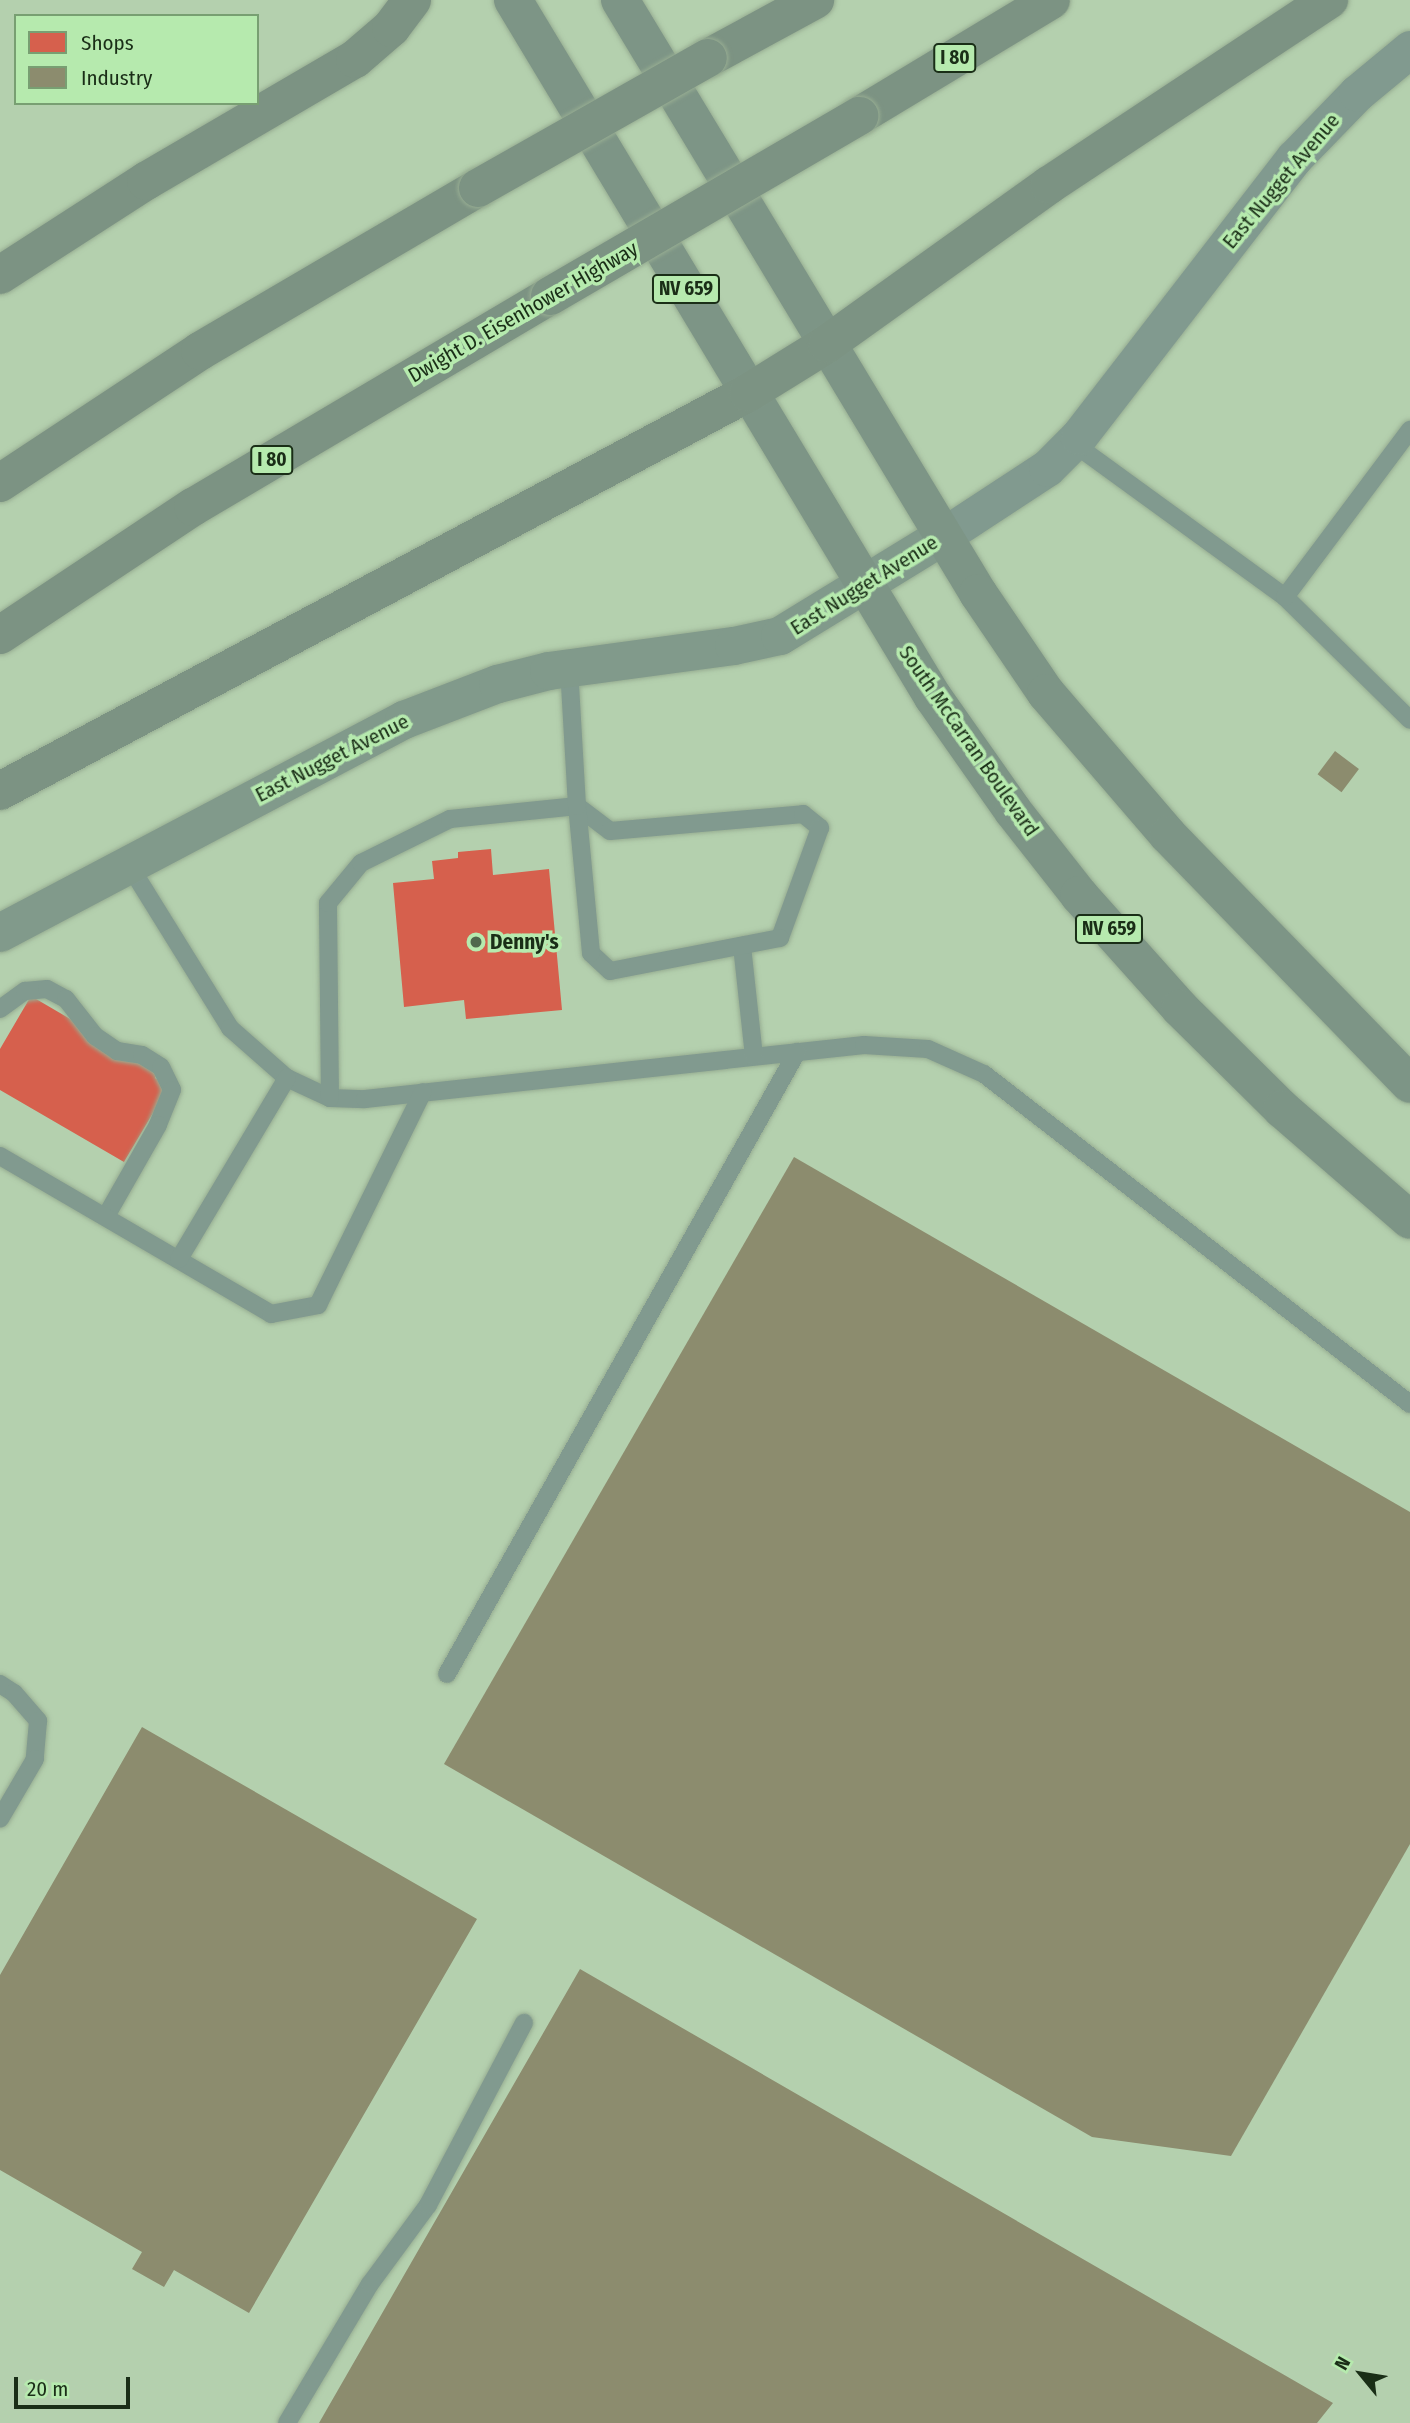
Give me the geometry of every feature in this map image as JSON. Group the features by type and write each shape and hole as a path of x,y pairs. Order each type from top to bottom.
{"highway":[{"path":"0,275 146,181 355,59 391,28 412,0"},
{"name":"Dwight D. Eisenhower Highway","path":"0,635 194,507 1051,0"},
{"path":"0,791 748,393 827,344 1049,186 1329,0"},
{"path":"0,483 200,351 478,188 708,58 790,5"}],"main road":[{"name":"South McCarran Boulevard","path":"513,0 933,697 1079,895 1225,1054 1410,1220"},
{"path":"620,0 943,536 1046,693 1186,854 1410,1084"}],"street":[{"name":"East Nugget Avenue","path":"0,933 404,720 498,684 569,667 734,646 780,636 866,587 1046,468 1073,443 1294,158 1357,93 1410,49"}],"lane":[{"path":"1285,597 1410,430"},
{"path":"1073,443 1285,597 1410,720"},
{"path":"330,1098 328,903 361,863 450,819 578,806 610,831 803,814 820,828 780,939 610,971 591,953 578,806 569,667"},
{"path":"129,864 230,1028 287,1078 330,1098 365,1099 864,1045 928,1049 984,1074 1410,1404"},
{"path":"742,946 754,1056"},
{"path":"0,1009 25,992 47,989 66,999 95,1037 117,1051 142,1055 162,1067 172,1090 158,1125 106,1216"},
{"path":"447,1674 797,1052"},
{"path":"179,1259 287,1078"},
{"path":"0,1156 271,1314 318,1305 422,1093"},
{"path":"0,1684 14,1693 38,1721 35,1759 0,1819"},
{"path":"287,2423 370,2284 428,2205 524,2023"}],"building: Shops":[{"path":"491,849 493,875 549,869 562,1010 466,1019 464,1000 404,1007 393,883 434,879 432,861 458,858 458,852"},
{"path":"31,996 159,1071 155,1078 169,1086 124,1162 0,1090 0,1049"}],"building: Industry":[{"path":"1335,751 1359,769 1342,792 1318,774"},
{"path":"794,1157 1410,1512 1410,1844 1231,2156 1092,2137 444,1764"},
{"path":"142,1727 477,1919 249,2313 174,2270 164,2287 132,2269 142,2252 0,2170 0,1975"},
{"path":"580,1969 1333,2403 1317,2423 319,2423"}],"place":[{"name":"Denny's","path":"476,942"}]}
